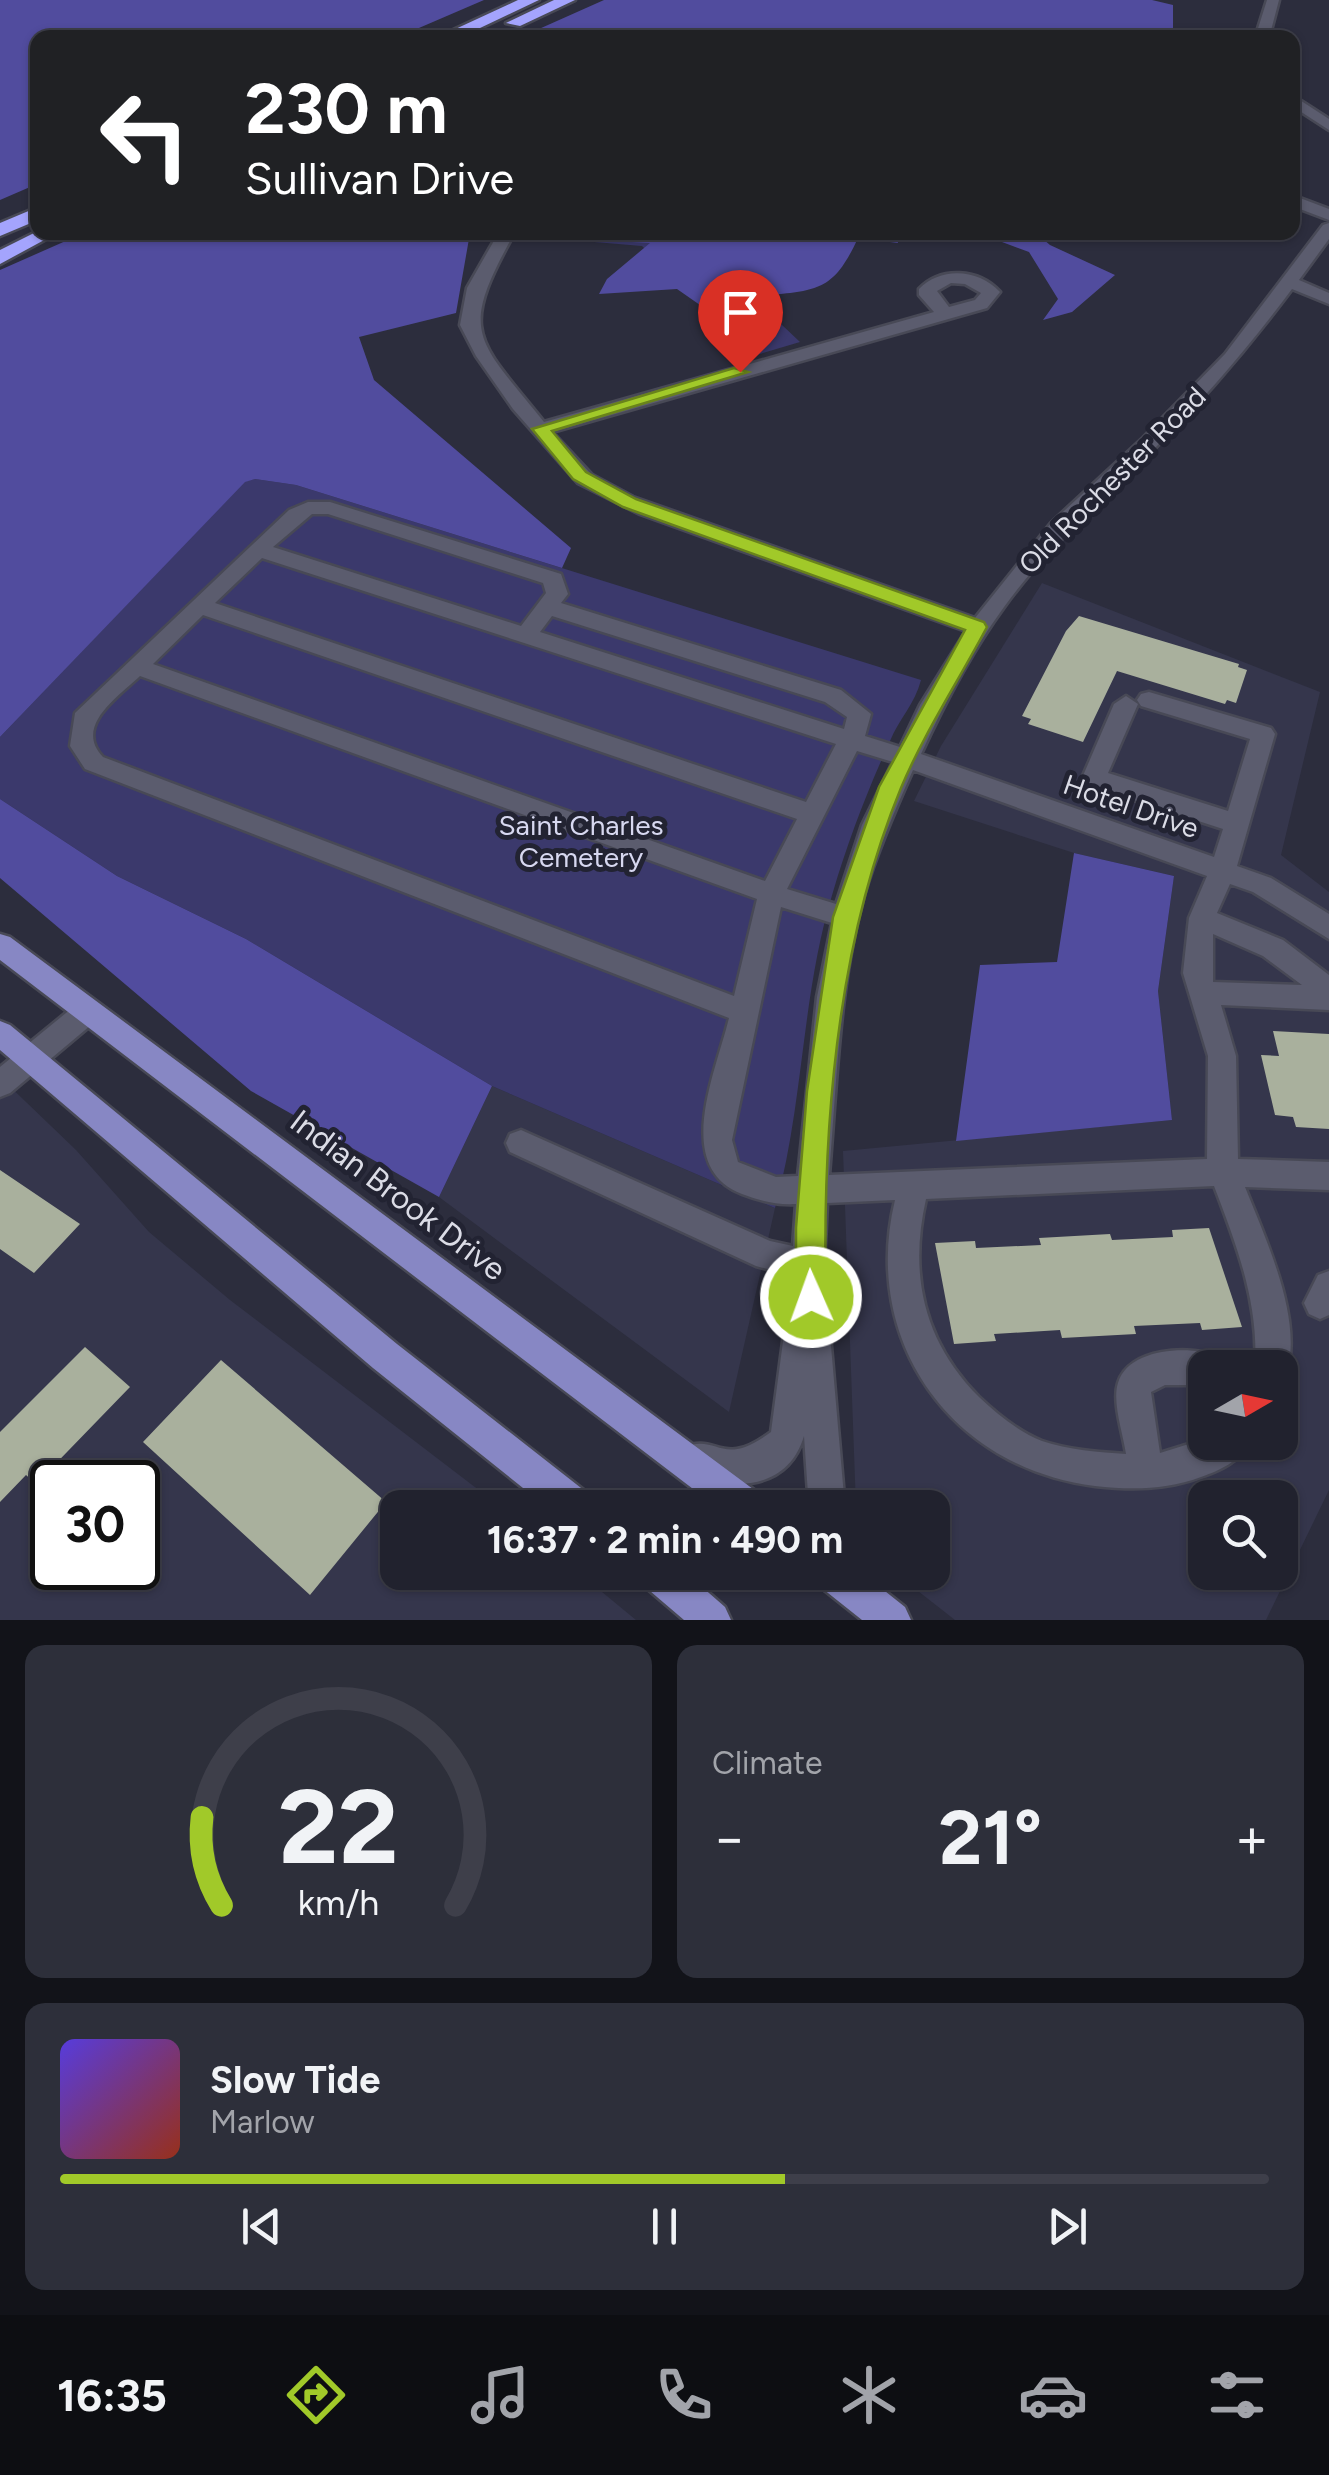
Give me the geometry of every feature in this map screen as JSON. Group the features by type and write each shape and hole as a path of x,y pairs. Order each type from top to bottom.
{"highway":[{"path":"462,30 531,0"},
{"path":"499,30 567,0"},
{"path":"0,230 30,217"},
{"path":"0,248 30,235"},
{"path":"0,258 35,240"}],"main road":[{"name":"Indian Brook Drive","path":"0,945 724,1490"},
{"path":"0,1033 385,1356 554,1490"},
{"path":"677,1590 712,1620"},
{"path":"853,1590 882,1613"}],"street":[{"path":"1264,30 1273,0"},
{"path":"1300,105 1329,126"},
{"path":"1300,203 1329,215"},
{"name":"Old Rochester Road","path":"826,1490 808,1265 812,1192 831,996 845,917 874,825 904,757 977,627 1058,528 1150,442 1231,358 1329,228"},
{"path":"503,240 474,294 468,326 492,366 580,476 630,503 977,627"},
{"path":"1287,282 1329,299"},
{"path":"541,429 945,313"},
{"path":"525,636 557,594 553,578 330,508 308,508 296,514 87,713 80,740 83,753 94,763 744,1012"},
{"name":"Hotel Drive","path":"259,550 904,757 1223,870 1285,896 1329,928"},
{"path":"200,606 812,814"},
{"path":"548,607 834,696 858,714 850,741 771,894 715,1149 719,1164 732,1176 764,1188 812,1192 914,1184 1224,1172 1329,1176"},
{"path":"136,666 771,894 845,917"},
{"path":"1234,824 1094,778 1138,702 1263,734 1223,870 1202,918 1197,973 1222,1056 1220,1135 1224,1172 1271,1313 1274,1350"},
{"path":"1202,918 1273,948 1329,995"},
{"path":"1203,993 1329,995"},
{"path":"0,1084 87,1012"},
{"path":"520,1143 767,1256 808,1265 791,1423 785,1443 756,1466 731,1470 677,1455"},
{"path":"914,1184 903,1230 901,1266 906,1302 918,1340 944,1383 983,1425 1029,1454 1074,1466 1146,1472 1208,1460"},
{"path":"1146,1472 1133,1387 1141,1375 1155,1369 1188,1368"},
{"path":"866,1590 882,1613"}],"shaded area":[{"path":"0,0 484,0 414,30 30,30 30,187 0,200"},
{"path":"604,0 1152,0 1173,5 1173,30 537,30"},
{"path":"68,240 469,240 456,313 359,337 374,380 571,548 562,568 296,485 255,479 245,482 0,737 0,270"},
{"path":"595,240 857,240 840,269 822,285 762,296 766,313 710,312 677,289 599,294 607,279 650,243"},
{"path":"997,240 1044,240 1115,275 1072,312 1043,320 1058,299 1029,252"},
{"path":"1042,583 1320,692 1281,855 1329,892 1329,1490 1298,1554 1298,1480 1188,1480 1188,1590 1281,1590 1266,1620 955,1620 917,1590 950,1590 950,1490 855,1490 843,1151 1172,1120 1158,991 1174,876 1074,853 914,801 941,746"},
{"path":"0,799 117,876 246,939 492,1086 439,1197 251,1091 0,878"},
{"path":"1074,853 1174,876 1158,991 1172,1120 956,1141 980,965 1057,962"},
{"path":"0,1077 76,1150 149,1232 230,1300 479,1490 380,1490 380,1590 600,1590 636,1620 0,1620"},
{"path":"492,1086 775,1208 729,1412 439,1197"}],"green space":[{"path":"571,240 767,240 708,255 800,342 753,356 642,246"},
{"name":"Saint Charles Cemetery","path":"245,481 296,485 921,680 874,778 833,892 815,970 792,1130 775,1208 492,1086 246,939 117,876 0,799 0,737"}],"building":[{"path":"1079,616 1239,664 1247,670 1236,703 1227,700 1225,704 1117,671 1083,742 1028,724 1031,719 1022,716 1066,631"},
{"path":"1273,1031 1329,1034 1329,1129 1296,1127 1293,1117 1275,1115 1261,1055 1279,1056"},
{"path":"0,1170 80,1224 34,1273 0,1249"},
{"path":"1209,1228 1242,1327 1202,1330 1200,1323 1134,1326 1136,1334 1062,1338 1060,1330 994,1334 996,1341 954,1344 935,1243 975,1241 976,1248 1041,1245 1039,1238 1110,1234 1112,1240 1173,1237 1172,1230"},
{"path":"85,1347 130,1387 59,1460 30,1460 30,1479 26,1475 0,1502 0,1432"},
{"path":"221,1360 380,1497 380,1509 310,1595 143,1442"}],"route":[{"path":"740,372 541,429 580,476 630,503 977,627 890,787 845,917 820,1091 808,1265 811,1297"}]}
